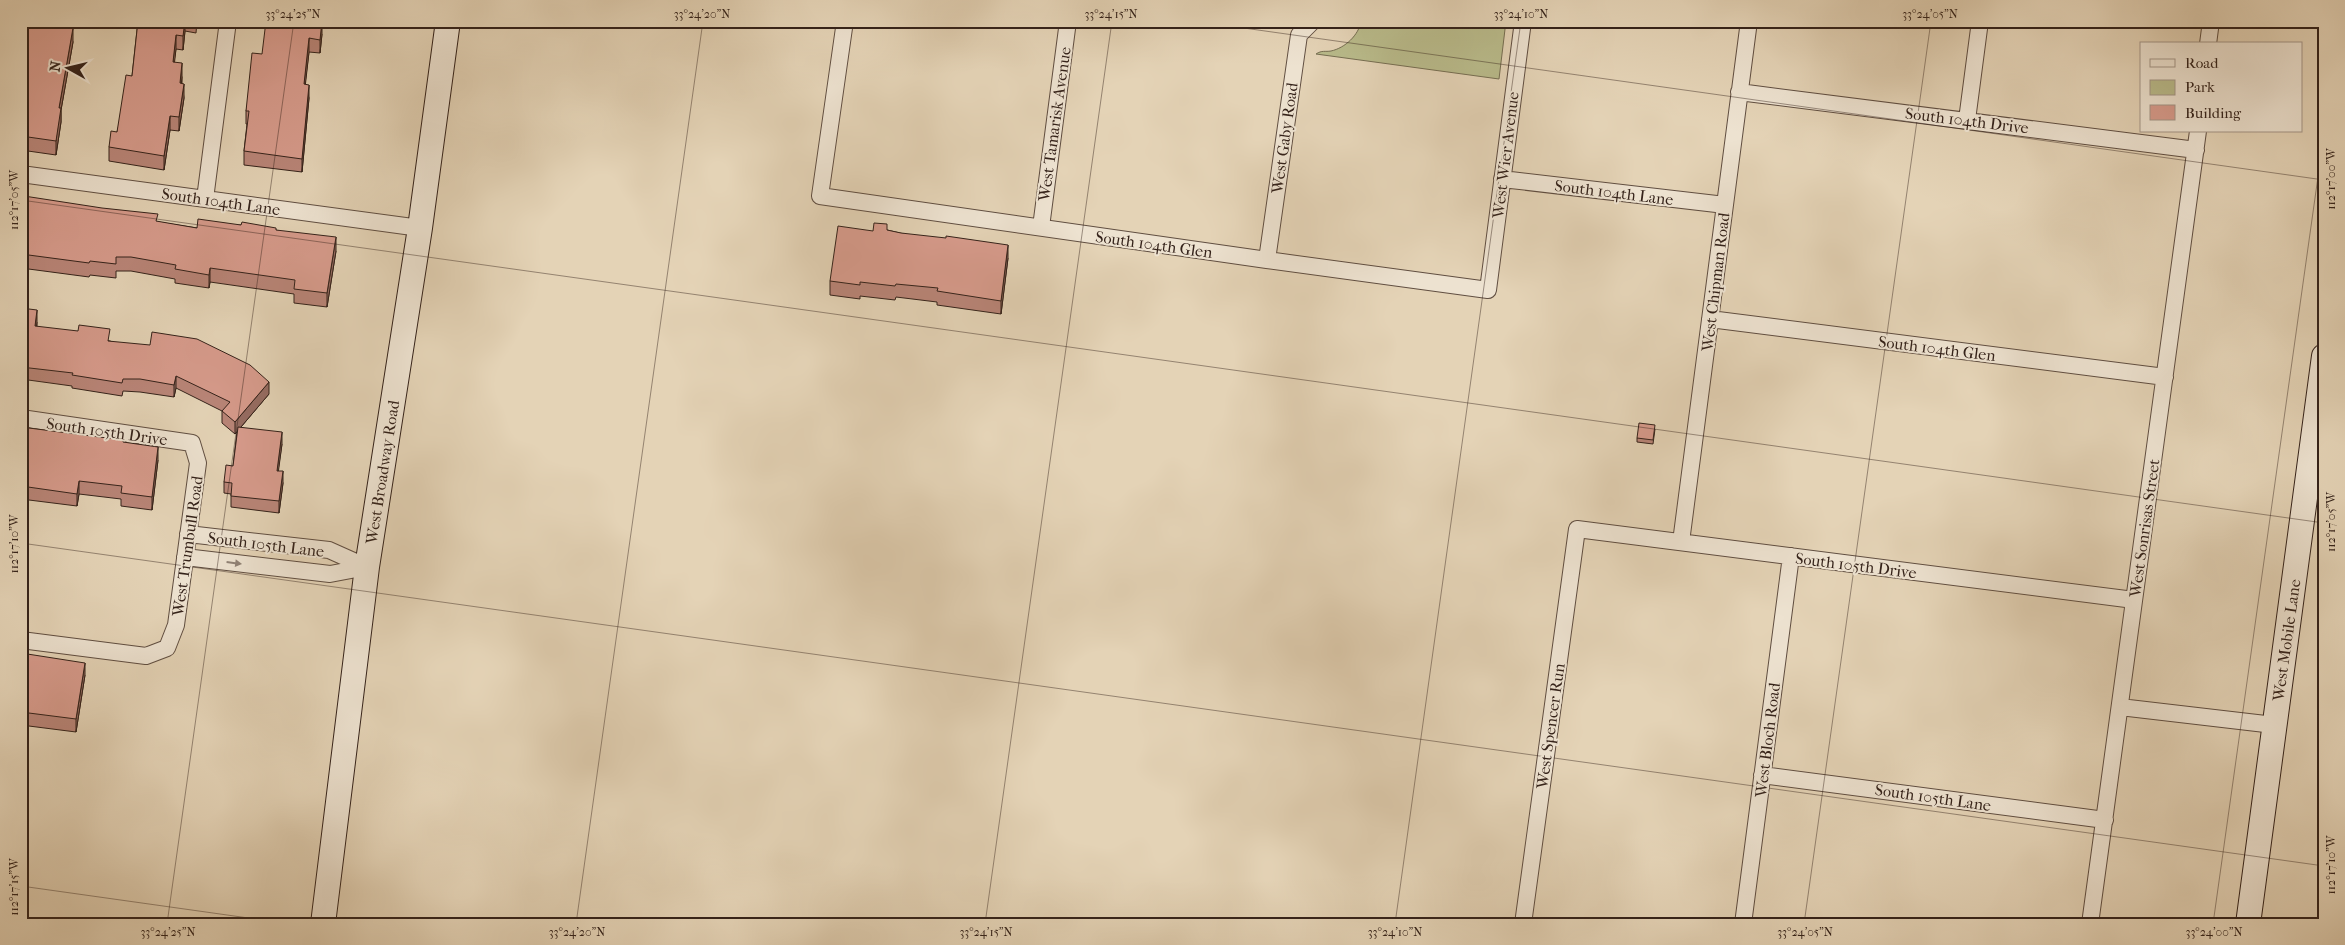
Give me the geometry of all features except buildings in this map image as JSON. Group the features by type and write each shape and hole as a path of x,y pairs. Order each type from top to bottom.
{"main road":[{"name":"West Broadway Road","path":"323,924 367,567 420,228 448,21"},
{"name":"West Mobile Lane","path":"2248,924 2324,356"}],"street":[{"path":"205,199 228,21"},
{"name":"South 104th Glen","path":"844,21 820,196 1488,290"},
{"name":"West Tamarisk Avenue","path":"1041,227 1068,21"},
{"name":"West Gaby Road","path":"1267,260 1299,35 1313,21"},
{"name":"West Wier Avenue","path":"1488,290 1523,21"},
{"name":"West Chipman Road","path":"1681,542 1749,21"},
{"path":"1967,120 1980,21"},
{"path":"2208,42 2211,21"},
{"name":"South 104th Drive","path":"1739,92 2196,150"},
{"name":"West Sonrisas Street","path":"2090,924 2198,132"},
{"name":"South 104th Lane","path":"21,174 420,228"},
{"name":"South 104th Lane","path":"1502,179 1725,205"},
{"name":"South 104th Glen","path":"1710,319 2165,377"},
{"name":"South 105th Drive","path":"21,418 192,443"},
{"name":"West Trumbull Road","path":"21,640 146,656 168,648 176,625 198,462 192,443"},
{"name":"South 105th Drive","path":"1577,529 2134,600"},
{"name":"West Spencer Run","path":"1523,924 1577,529"},
{"name":"South 105th Lane","path":"188,534 329,550 367,567"},
{"name":"West Bloch Road","path":"1743,924 1791,556"},
{"name":"South 105th Lane","path":"185,557 330,574 367,567"},
{"path":"2120,707 2274,725"},
{"name":"South 105th Lane","path":"1762,775 2104,820"}],"green space":[{"path":"1361,21 1506,21 1499,79 1316,54 1331,51 1346,44 1354,36"}]}
